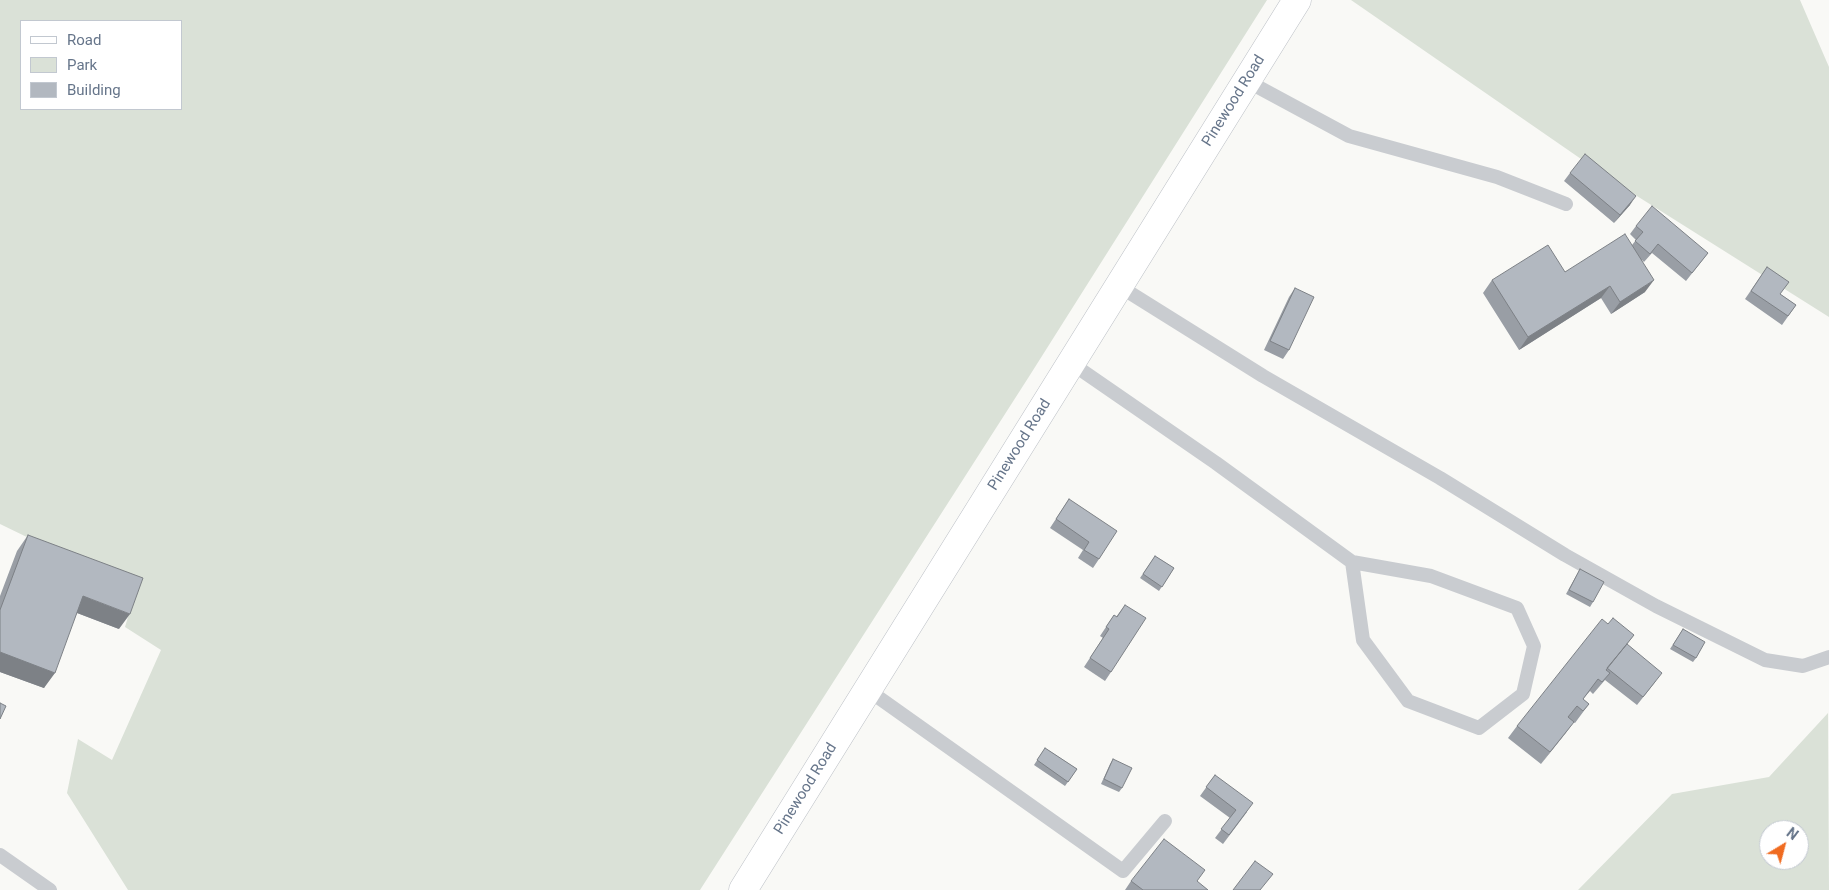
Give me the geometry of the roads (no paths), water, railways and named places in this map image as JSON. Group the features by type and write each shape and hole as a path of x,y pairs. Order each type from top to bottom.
{"street":[{"name":"Pinewood Road","path":"743,890 1297,0"}],"lane":[{"path":"1247,81 1349,136 1497,177 1566,204"},
{"path":"1119,286 1263,376 1440,478 1565,555 1656,606 1765,660 1803,666 1829,657"},
{"path":"1071,363 1216,463 1352,562 1432,576 1517,608 1534,646 1523,694 1479,728 1408,701 1362,640 1352,562"},
{"path":"868,690 1123,871 1165,821"},
{"path":"0,855 50,890"}]}
